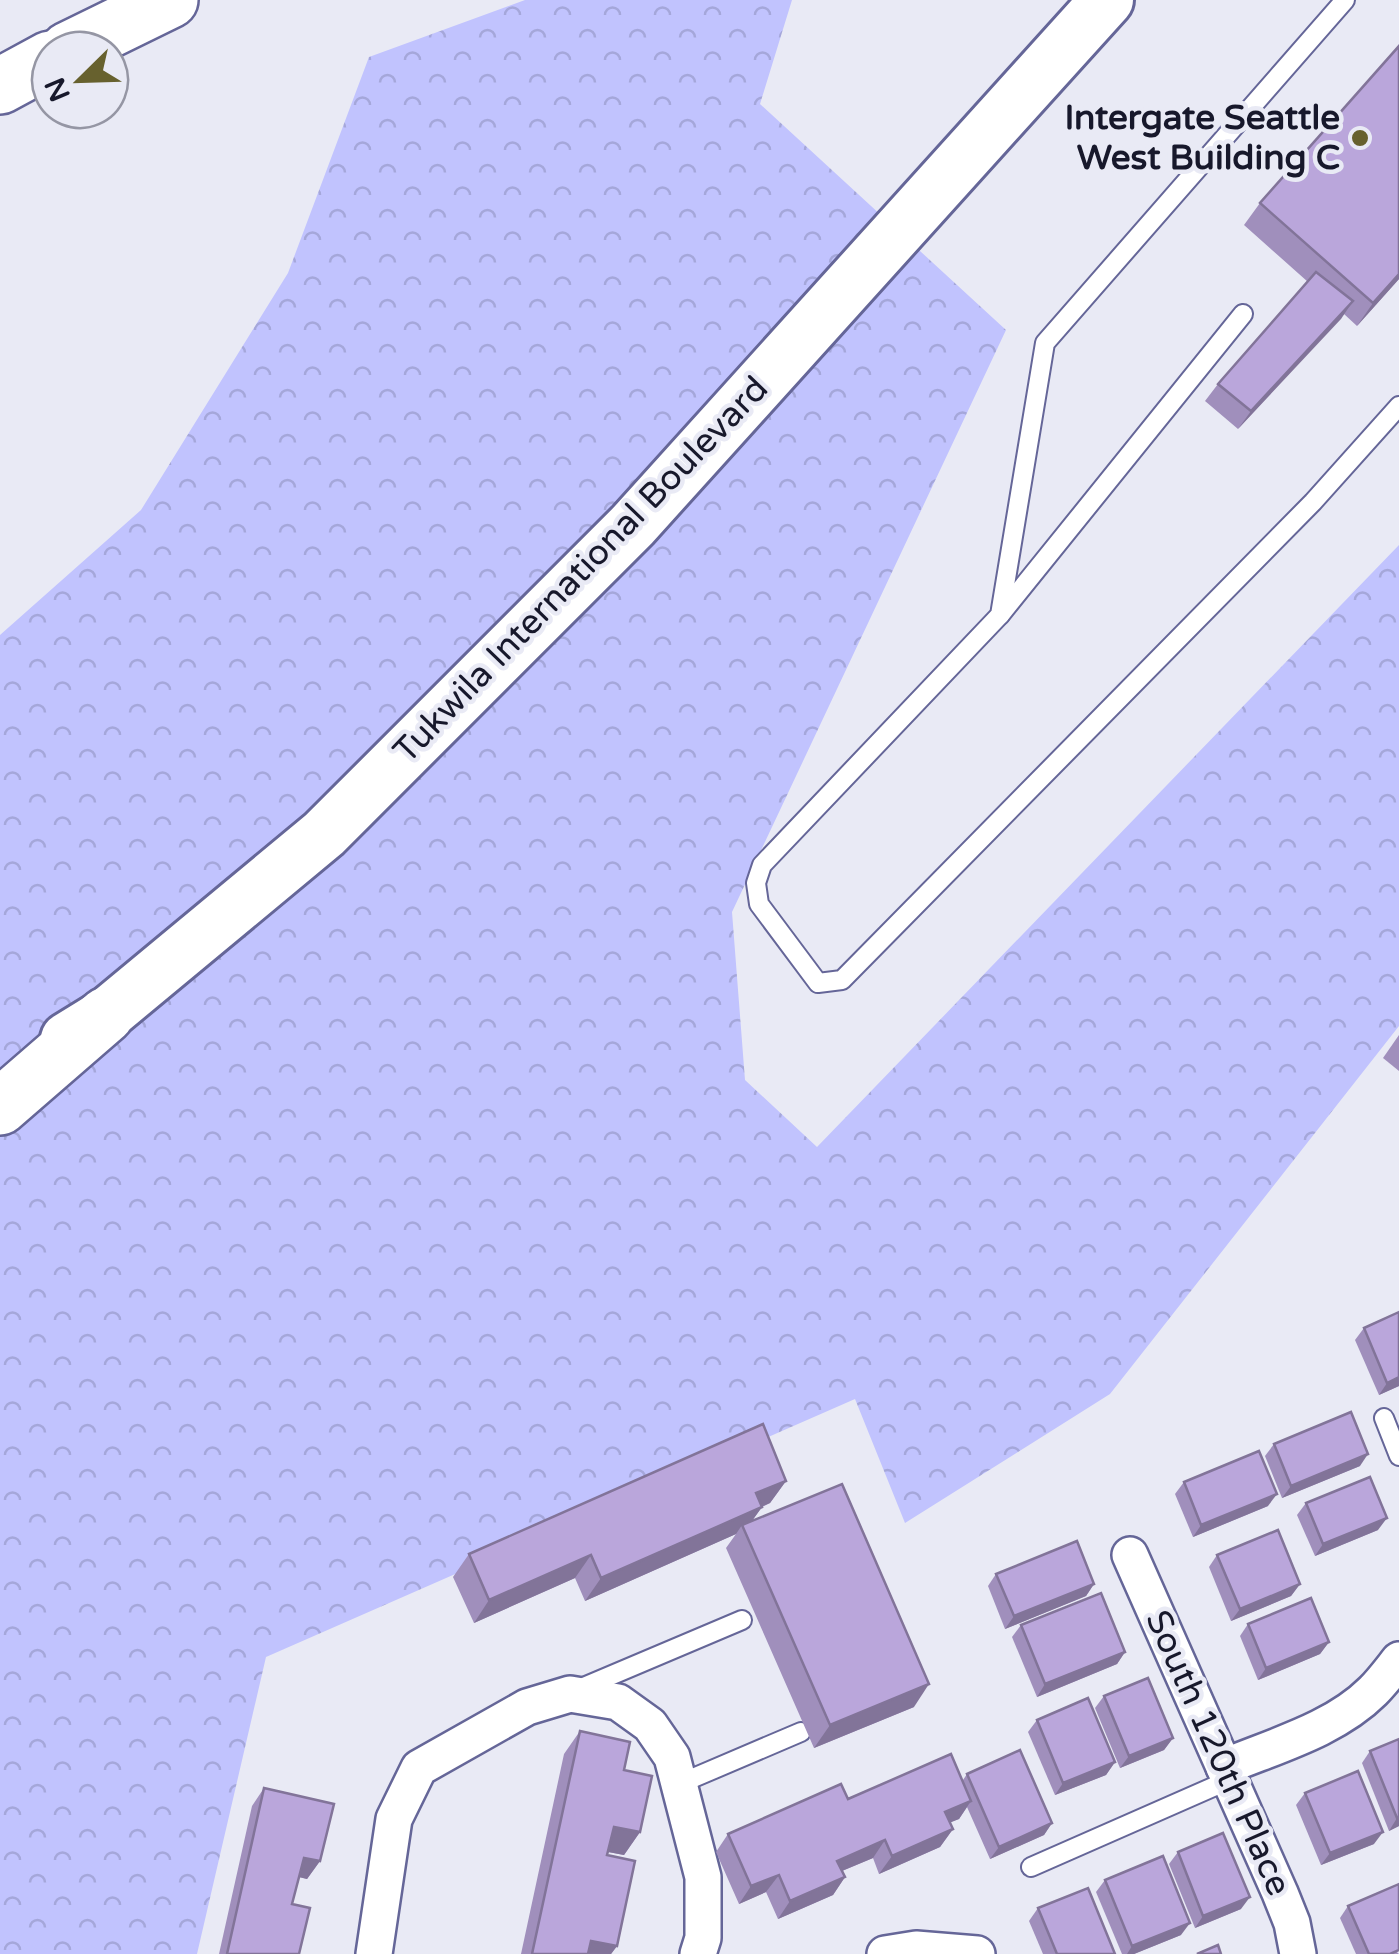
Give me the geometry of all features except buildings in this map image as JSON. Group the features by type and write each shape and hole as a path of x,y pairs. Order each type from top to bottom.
{"highway":[{"path":"109,30 170,0"},
{"path":"0,86 30,70"},
{"path":"0,1107 106,1015"}],"main road":[{"name":"Tukwila International Boulevard","path":"0,1079 106,1015 324,834 633,525 1107,0"}],"street":[{"name":"South 120th Place","path":"1130,1555 1286,1908 1298,1954"},
{"path":"1226,1774 1346,1714 1373,1692 1399,1660"},
{"path":"374,1954 394,1819 419,1768 526,1706 570,1694 618,1702 650,1725 672,1758 703,1877 703,1938 698,1954"},
{"path":"885,1954 916,1949 977,1954"}],"lane":[{"path":"1000,615 1045,343 1345,0"},
{"path":"1243,314 1000,615 762,865 756,883 759,904 818,983 842,980 1313,502 1399,406"},
{"path":"1390,1424 1399,1456"},
{"path":"570,1694 742,1620"},
{"path":"679,1784 801,1732"},
{"path":"1032,1867 1226,1774"}],"green space":[{"path":"525,0 792,0 760,104 1006,330 732,912 745,1080 817,1147 1399,545 1399,1026 1110,1394 905,1523 855,1399 266,1657 197,1954 0,1954 0,635 141,510 288,273 369,57"}],"place":[{"name":"Intergate Seattle West Building C","path":"1360,138"}]}
